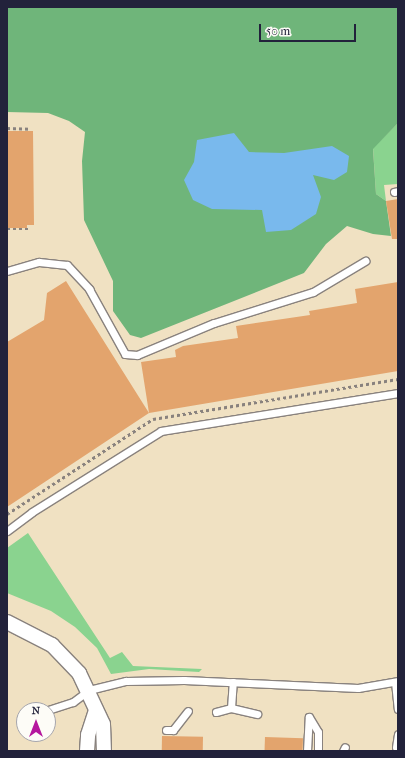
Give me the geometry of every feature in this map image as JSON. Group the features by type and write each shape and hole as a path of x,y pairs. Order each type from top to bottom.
{"street":[{"path":"7,622 57,649 80,673 89,690 103,724 104,751"},
{"path":"87,751 88,735 96,710"}],"lane":[{"path":"7,271 39,262 67,265 89,289 125,354 137,355 214,323 312,292 365,261"},
{"path":"7,531 32,512 161,431 398,393"},
{"path":"56,707 73,702 89,690 126,681 233,682 358,688 396,682 398,709"},
{"path":"231,708 233,682"},
{"path":"216,712 231,708 257,714"},
{"path":"166,730 173,730 188,711"},
{"path":"308,751 309,717 318,732 318,751"},
{"path":"396,747 398,734"}],"path":[{"path":"7,128 30,129"},
{"path":"7,229 30,229"}],"green space":[{"path":"7,7 398,7 398,123 373,149 376,194 386,201 391,236 373,234 347,226 326,244 304,273 141,338 130,335 113,311 113,281 84,220 82,161 85,132 69,121 48,113 7,112"},
{"path":"398,123 398,184 384,185 386,201 376,194 373,148"},
{"path":"28,533 110,658 122,652 133,666 202,669 199,672 149,669 111,674 97,648 75,627 51,611 7,593 7,548"}],"water":[{"path":"234,133 249,152 284,153 332,146 349,156 347,172 334,180 313,175 321,197 316,214 291,230 266,232 262,210 212,209 193,200 184,180 194,162 197,140"}],"building":[{"path":"7,131 33,131 34,225 27,225 27,228 7,228"},
{"path":"398,199 398,239 392,239 386,201"},
{"path":"66,281 149,413 7,507 7,342 44,320 47,293"},
{"path":"398,282 398,371 149,413 141,362 176,357 175,350 183,346 238,338 236,326 310,315 309,311 357,303 355,289"},
{"path":"162,736 203,737 203,751 162,751"},
{"path":"265,737 303,738 303,751 265,751"}]}
